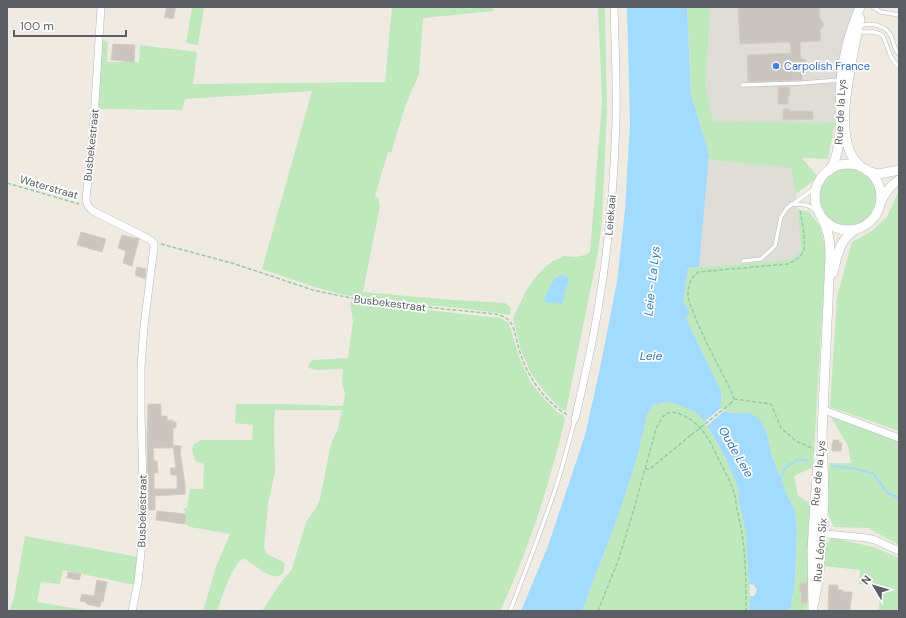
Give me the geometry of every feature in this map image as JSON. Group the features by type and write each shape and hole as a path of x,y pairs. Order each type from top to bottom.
{"main road":[{"name":"Rue de la Lys","path":"863,7 853,25 855,32 846,95 845,124 849,150 853,158 864,169"},
{"name":"Rue de la Lys","path":"829,171 835,161 838,148 841,80 845,54 855,32 863,7"},
{"path":"899,170 880,174 852,165 843,165 829,171 822,177 816,190 816,205 821,216 829,224 847,230 857,229 870,221 876,214 888,190 899,180"},
{"path":"864,169 873,177 878,185 880,205"},
{"name":"Rue de la Lys","path":"814,512 824,410 828,296 829,239 828,231 821,216"},
{"name":"Rue de la Lys","path":"828,296 835,263 841,245 847,236 857,229"},
{"name":"Rue de la Lys","path":"822,433 824,497"},
{"name":"Rue Léon Six","path":"814,607 812,559 824,497"},
{"name":"Rue Léon Six","path":"814,512 818,533"}],"street":[{"name":"Busbekestraat","path":"87,205 86,198 93,136 101,7"},
{"name":"Leiekaai","path":"575,419 591,347 599,302 608,233 616,122 614,7"},
{"path":"87,205 93,211 149,239 154,243"},
{"name":"Busbekestraat","path":"132,611 138,582 142,543 143,484 141,367 144,326 153,262 154,243"},
{"path":"824,410 899,438"},
{"path":"818,533 867,538 899,551"}],"lane":[{"path":"863,7 899,15"},
{"path":"855,32 863,24 873,24 884,28 889,32 899,54"},
{"path":"855,32 874,32 883,36 891,57 899,67"},
{"path":"742,85 841,80"},
{"path":"743,261 761,259 775,246 781,217 787,208 790,204 811,191 820,181"},
{"path":"790,204 805,204 821,216"},
{"path":"510,611 550,504 575,419"}],"path":[{"name":"Waterstraat","path":"7,183 76,204 87,205"},
{"path":"734,399 700,330 690,304 688,294 689,285 693,277 698,272 788,264 798,259 804,251 799,204"},
{"name":"Busbekestraat","path":"154,243 235,264 313,290 365,301 503,316 510,322 513,328 521,357 536,386 553,405 563,413 575,419"},
{"path":"646,469 650,469 730,404 734,399"},
{"path":"734,399 771,404 781,428 796,440 820,451"},
{"path":"598,611 619,558 646,469 656,429 660,420 666,414 675,411 703,430 734,493 743,540 746,611"}],"shaded area":[{"path":"710,7 855,7 839,62 835,123 713,121 706,85"},
{"path":"708,159 754,165 779,166 791,169 796,194 801,238 801,250 794,258 779,261 699,267"}],"green space":[{"path":"192,7 204,7 198,45 186,43"},
{"path":"392,7 493,7 493,11 423,18 419,74 406,104 391,153 388,152 375,196 378,198 380,206 363,292 505,303 511,308 510,315 354,297 314,287 262,269 312,91 185,99 182,110 97,109 102,40 108,42 107,62 139,62 140,45 197,52 193,84 385,82"},
{"path":"598,7 605,7 607,111 602,220 598,252 566,411 560,408 549,397 532,375 521,351 513,318 527,289 544,268 553,261 564,256 576,257 590,252 602,102"},
{"path":"687,7 710,7 706,85 713,121 835,123 828,159 802,158 818,177 796,194 791,169 779,166 754,165 708,159 709,154 691,94"},
{"path":"848,169 859,171 868,177 874,186 876,197 874,208 868,217 859,223 848,225 837,223 828,217 822,208 820,197 822,186 828,177 837,171"},
{"path":"899,190 899,431 830,407 837,297 852,242 872,231 887,217"},
{"path":"798,209 809,212 820,226 826,251 813,467 794,476 798,496 810,503 807,611 790,611 795,582 797,530 795,511 787,495 771,453 766,430 750,413 731,412 721,408 721,391 686,318 683,303 688,268 779,261 794,258 801,250"},
{"path":"353,301 500,318 509,323 519,357 531,383 557,412 564,416 565,419 559,444 545,493 520,565 500,611 262,611 279,585 292,569 306,522 316,508 320,499 331,444 338,428 342,410 275,410 275,471 268,504 264,547 266,553 285,564 283,572 279,576 268,574 244,558 239,562 231,574 217,611 203,611 216,567 230,534 190,527 185,524 186,514 183,508 187,508 190,489 203,489 204,464 195,461 192,449 194,444 201,440 252,440 253,425 235,423 236,404 343,406 345,394 342,384 343,370 317,370 309,368 309,364 313,360 348,358 353,321 350,303"},
{"path":"666,402 680,405 699,414 710,430 726,459 739,490 738,497 747,532 750,596 749,611 582,611 620,511 637,458 647,415 653,405"},
{"path":"831,417 899,441 899,545 868,528 834,527 827,511 829,463 851,463 848,446"},
{"path":"25,536 138,557 135,585 63,570 60,584 41,582 37,602 91,611 9,611 14,598"},
{"path":"832,538 874,547 899,558 899,611 879,611 880,586 859,584 860,570 823,566 825,545"}],"water":[{"name":"Leie","path":"627,7 687,7 691,94 709,154 699,267 688,268 683,303 690,312 686,318 721,391 721,408 704,422 699,414 680,405 666,402 653,405 647,415 637,458 620,511 582,611 521,611 548,546 585,435 617,282 625,209 630,124"},
{"path":"561,275 565,275 569,278 562,304 544,302 554,279"},
{"name":"Oude Leie","path":"724,411 733,413 750,413 759,419 766,430 771,453 787,495 795,511 797,530 795,582 790,611 749,611 750,596 754,596 757,590 754,585 749,584 746,532 738,497 739,490 726,459 707,426"}],"building":[{"path":"167,7 176,7 173,19 164,17"},
{"path":"738,7 819,7 820,19 824,24 820,29 821,41 800,42 801,59 805,59 806,73 802,74 802,80 748,82 747,55 791,53 790,42 740,44"},
{"path":"113,44 135,45 134,62 111,60"},
{"path":"778,87 789,87 790,95 788,95 788,104 778,104"},
{"path":"783,109 790,109 790,111 813,111 813,119 783,120"},
{"path":"81,232 106,239 102,252 77,245"},
{"path":"122,235 139,239 132,266 123,263 126,251 118,248"},
{"path":"137,267 146,269 145,279 135,275"},
{"path":"148,404 161,404 161,416 167,416 167,420 173,420 172,422 176,422 176,428 173,428 173,445 181,446 180,457 181,456 185,485 185,494 155,496 155,510 148,510","holes":["173,445 176,468 170,468 171,475 177,475 177,489 154,489 154,473 158,473 157,461 154,461 153,448 173,448"]},
{"path":"833,440 839,440 839,443 842,443 841,451 832,451"},
{"path":"157,511 186,514 185,524 156,520"},
{"path":"68,572 81,574 79,580 67,578"},
{"path":"97,580 107,582 103,602 101,601 100,607 80,601 82,594 94,596"},
{"path":"800,583 807,583 807,603 801,603 802,592 800,592"},
{"path":"829,585 838,585 838,590 843,590 843,592 852,592 850,611 828,611"}],"waterway":[{"path":"780,480 785,468 798,459 807,461"},
{"path":"832,466 857,469 874,474 887,493 899,498"}],"place":[{"name":"Carpolish France","path":"776,66"}],"water label":[{"name":"Leie - La Lys","path":"652,281"}]}
